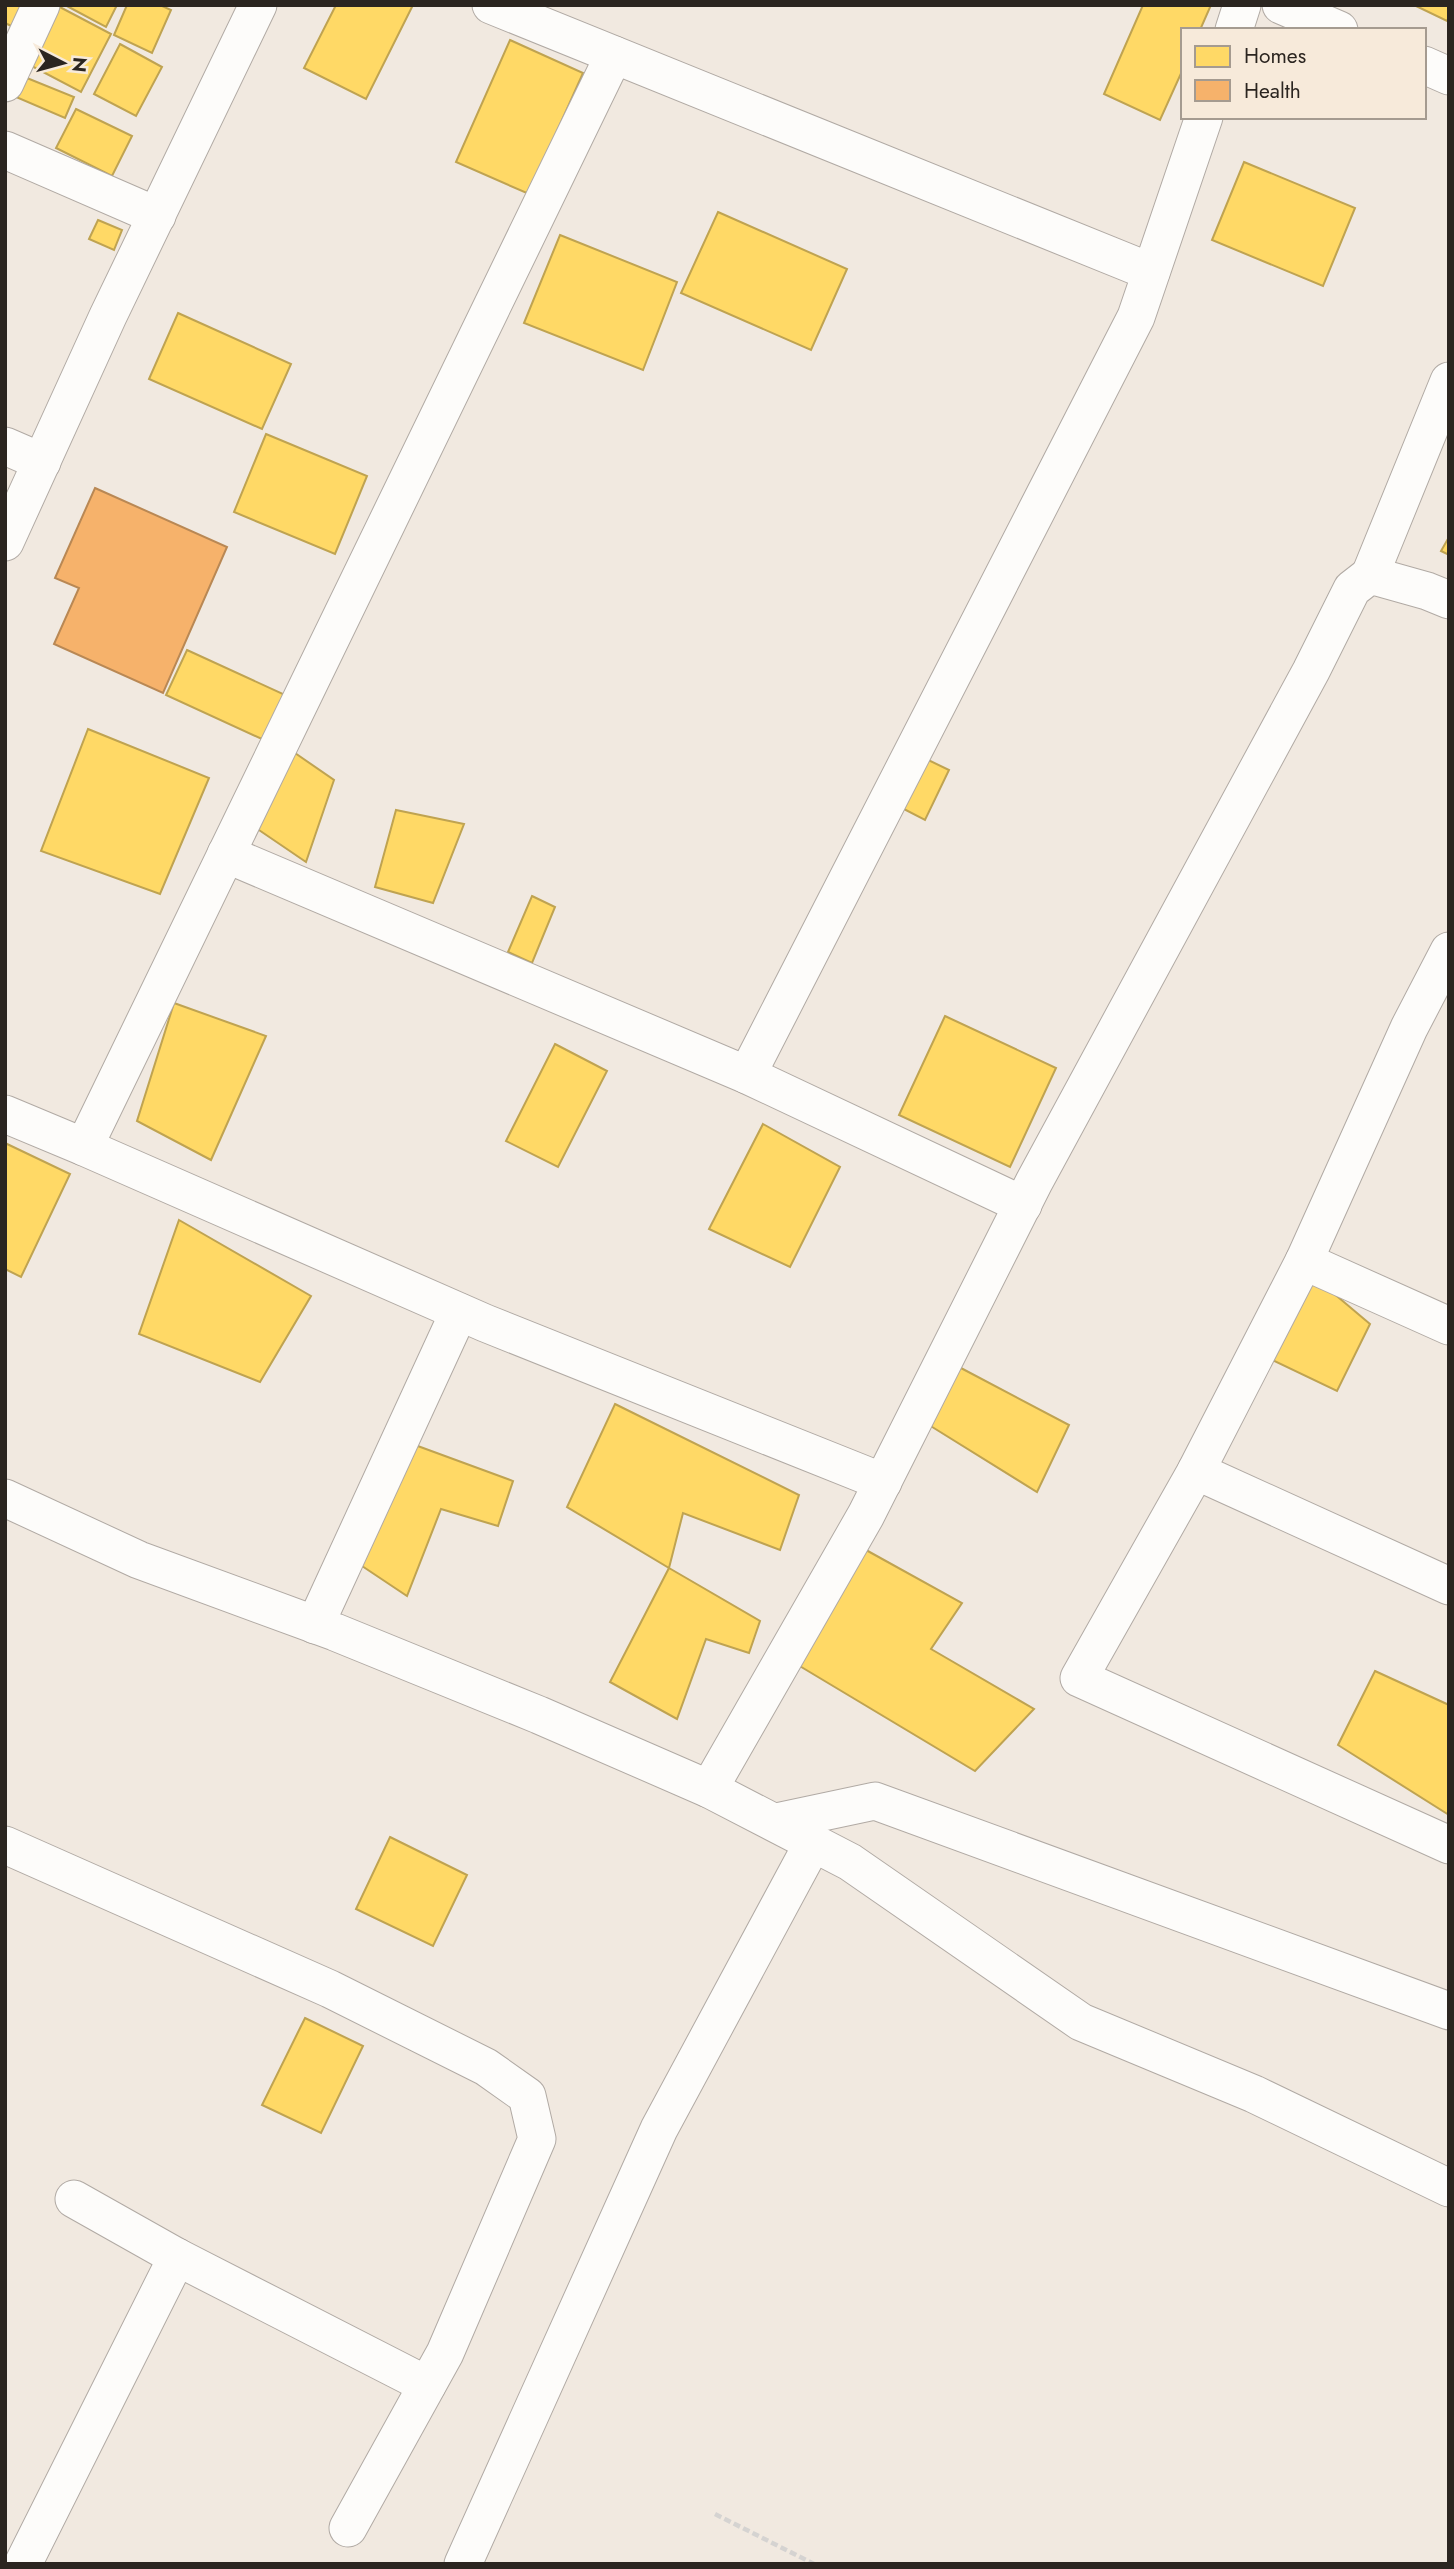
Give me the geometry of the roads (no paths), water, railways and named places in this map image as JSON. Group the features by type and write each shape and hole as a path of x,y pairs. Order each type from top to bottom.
{"street":[{"path":"5,83 41,5"},
{"path":"5,542 258,5"},
{"path":"491,5 1151,272"},
{"path":"1235,28 1242,5"},
{"path":"1281,5 1338,21"},
{"path":"84,1147 614,55"},
{"path":"1426,66 1449,76"},
{"path":"747,1075 1136,317 1203,119"},
{"path":"5,150 157,216"},
{"path":"709,1789 883,1482 1023,1205 1311,671 1352,589 1370,575 1449,381"},
{"path":"5,446 42,462"},
{"path":"1370,575 1449,600"},
{"path":"226,854 747,1075 1023,1205"},
{"path":"1449,951 1409,1028 1304,1261 1196,1471 1079,1678 1449,1845"},
{"path":"5,1114 459,1312 883,1482"},
{"path":"1304,1261 1449,1326"},
{"path":"315,1625 459,1312"},
{"path":"1196,1471 1449,1586"},
{"path":"5,1498 139,1560 315,1625 709,1789 850,1862 1081,2022 1254,2094 1449,2188"},
{"path":"776,1822 875,1801 1449,2011"},
{"path":"463,2564 659,2129 813,1843"},
{"path":"5,1845 330,1989 486,2067 527,2096 537,2139 445,2353 348,2528"},
{"path":"74,2199 177,2257 427,2385"},
{"path":"23,2564 177,2257"}]}
